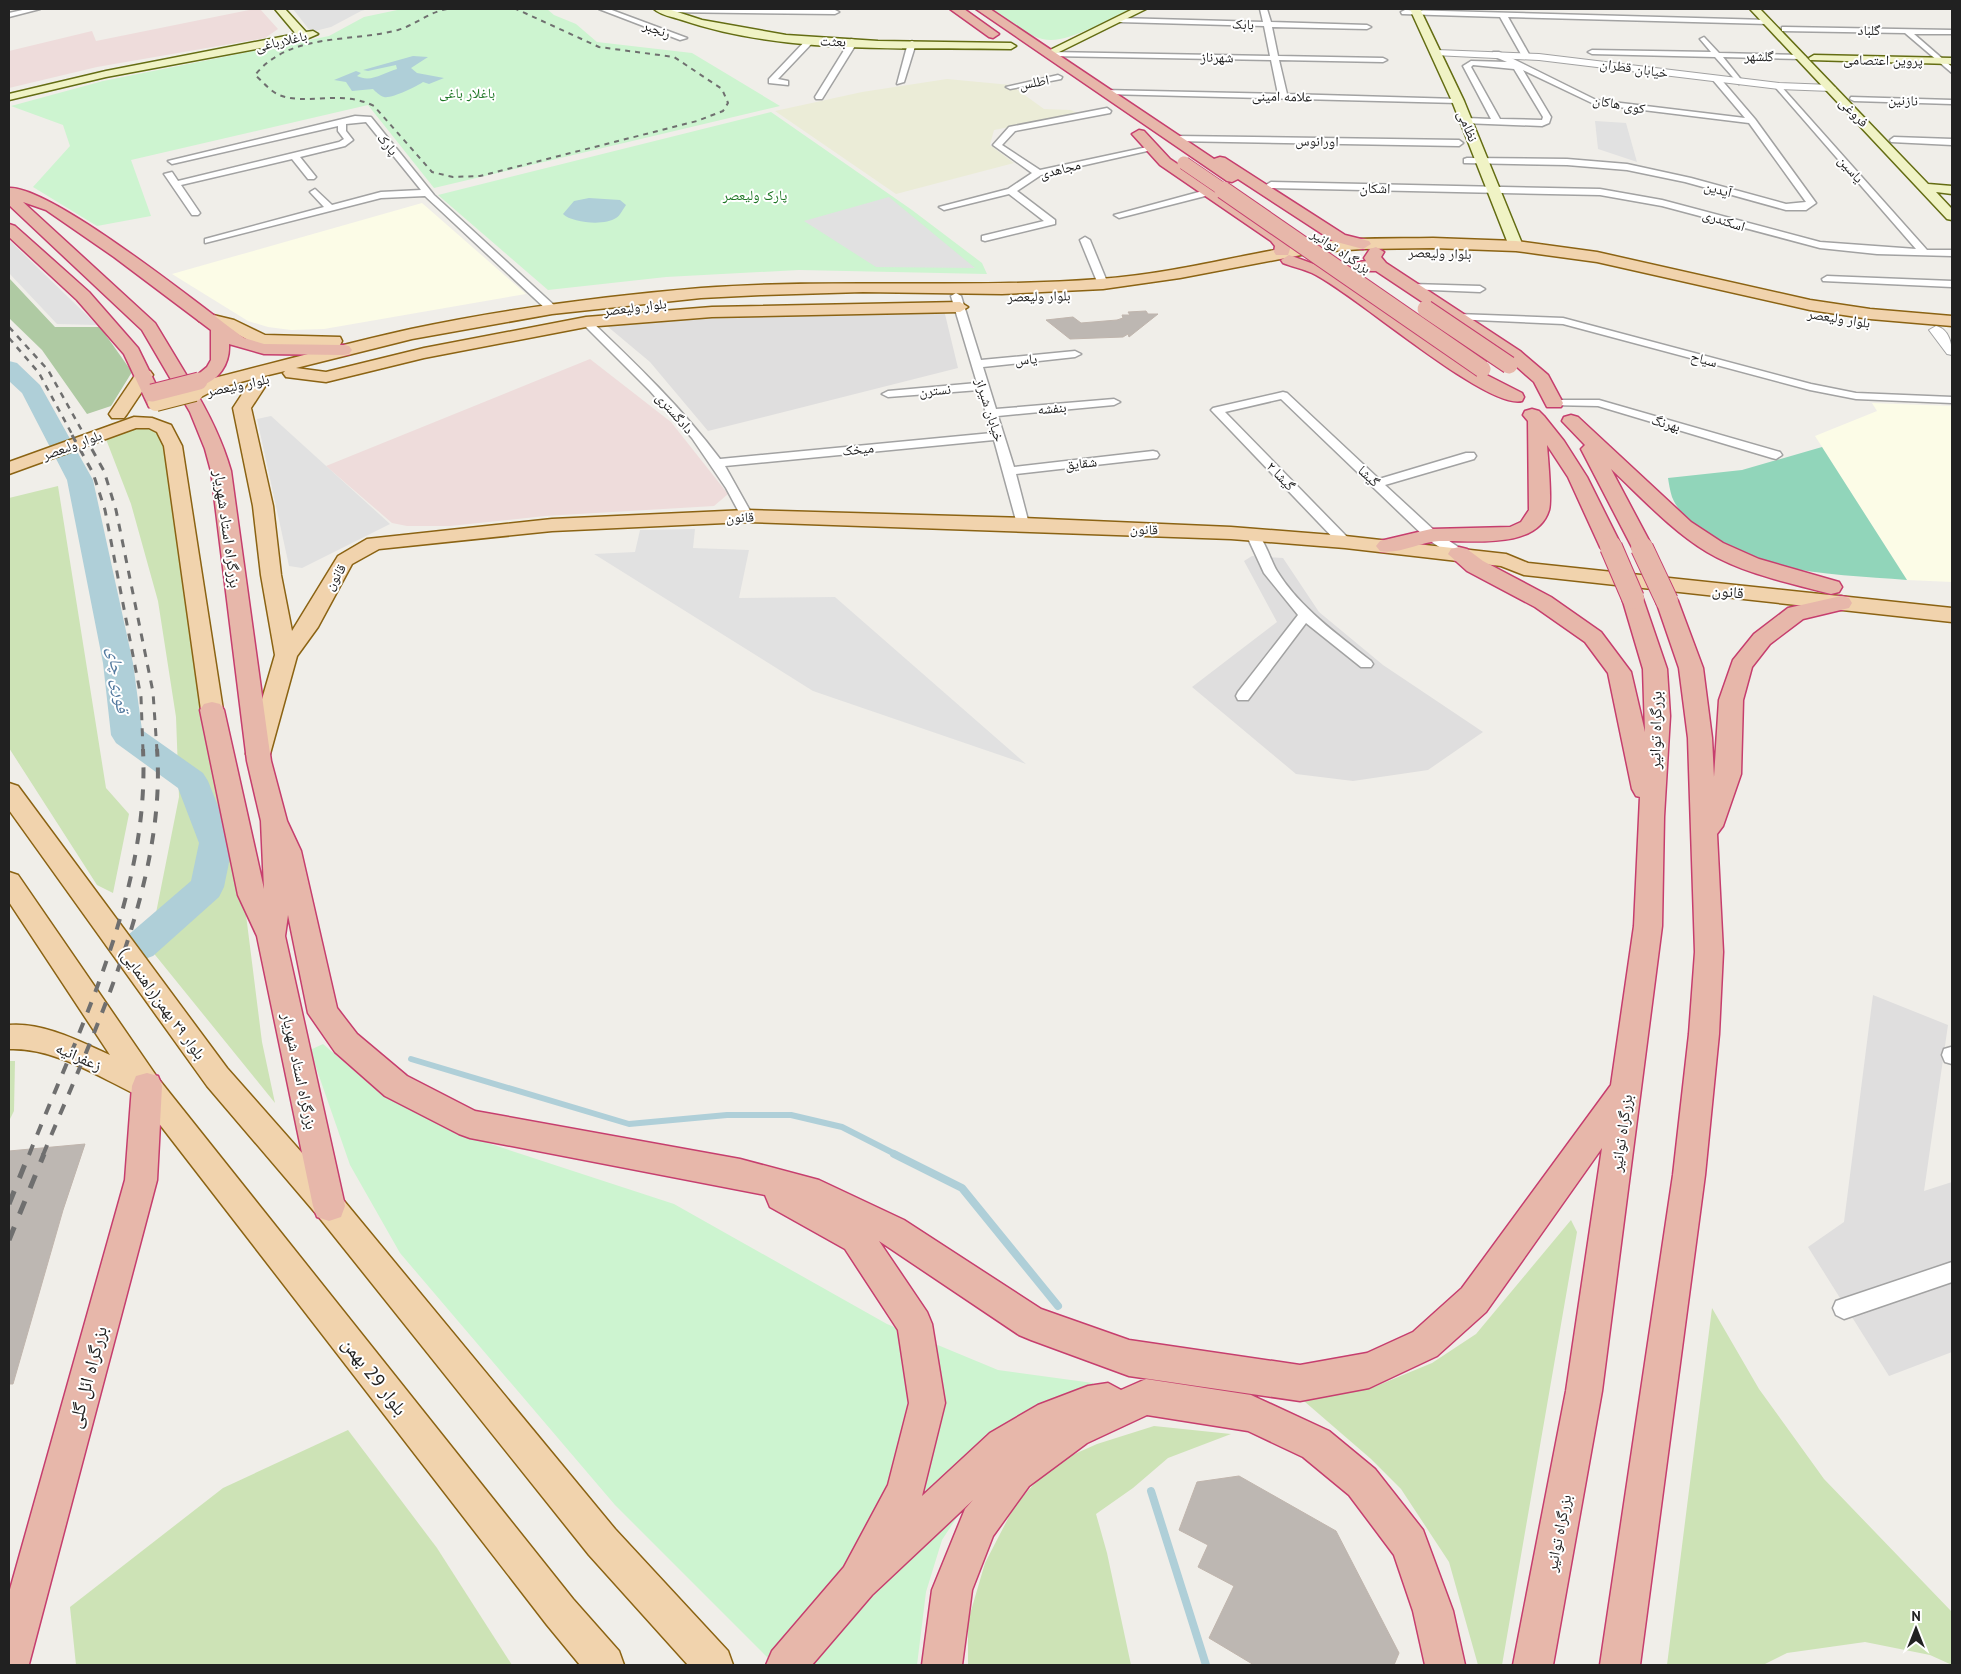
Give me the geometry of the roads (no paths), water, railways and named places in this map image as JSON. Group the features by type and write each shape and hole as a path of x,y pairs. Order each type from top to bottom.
{"highway":[{"path":"956,9 1024,54"},
{"name":"بزرگراه توانیر","path":"982,9 1509,364 1554,403 1571,421 1597,458 1642,548 1667,601 1691,668 1700,738 1705,838"},
{"path":"1045,68 1062,80"},
{"name":"بزرگراه توانیر","path":"1090,100 1482,369 1515,397 1550,433 1573,467 1633,598 1655,670 1658,716 1651,817 1648,926 1584,1391 1533,1665"},
{"path":"1139,134 1164,162 1210,192 1283,250 1331,278 1465,371 1515,397"},
{"path":"1178,140 1230,166 1322,228 1373,254 1411,287 1514,355 1542,379 1554,403"},
{"path":"9,190 51,207 127,258 238,342 264,349 343,350"},
{"name":"بزرگراه استاد شهریار","path":"9,197 149,327 203,421 215,449 221,471 258,754 274,821 278,888 271,936"},
{"path":"1283,250 1317,234 1322,228"},
{"path":"9,229 83,296 132,352 154,398 197,387 212,373 220,363 222,355 220,330"},
{"path":"1331,278 1337,272 1373,254"},
{"path":"1387,546 1431,535 1514,533 1529,526 1539,510 1537,420"},
{"path":"1571,421 1684,526 1716,548 1751,564 1836,595"},
{"path":"1459,554 1475,566 1543,602 1593,636 1619,672 1651,817"},
{"path":"1620,1665 1689,1175 1704,1034 1709,952 1705,838 1728,774 1732,700 1741,665 1762,639 1796,613 1836,595"},
{"name":"بزرگراه استاد شهریار","path":"212,710 252,895 271,936 329,1206"},
{"path":"274,821 288,851 323,1013 346,1043 396,1086 470,1124 740,1174 808,1191 892,1231 1031,1324 1129,1358 1300,1383 1369,1370 1425,1344 1474,1300 1627,1087"},
{"name":"بزرگراه ائل گلی","path":"9,1664 141,1180 147,1086"},
{"path":"740,1174 857,1238 915,1324 927,1402 905,1491 858,1580"},
{"path":"942,1665 952,1590 979,1523 1016,1472 1074,1430 1146,1397"},
{"path":"786,1665 858,1580 1003,1446 1051,1418 1088,1404 1146,1397 1251,1412 1316,1444 1362,1482 1408,1544 1433,1611 1445,1665"}],"main road":[{"name":"باغلارباغی","path":"9,92 104,72 302,36 280,9"},
{"name":"بعثت","path":"661,9 691,21 720,27 811,40 1011,46"},
{"path":"1049,54 1141,9"},
{"name":"فروغى","path":"1756,9 1831,88 1943,194"},
{"name":"فروغى","path":"1766,9 1894,140 1943,194 1952,216"},
{"name":"نظامی","path":"1410,11 1448,116"},
{"name":"نظامی","path":"1410,11 1437,53 1495,190 1505,242"},
{"path":"1032,42 1078,39"},
{"path":"1424,53 1437,53"},
{"name":"پروین اعتصامى","path":"1814,58 1952,61"},
{"name":"باغلارباغی","path":"9,97 104,72"},
{"path":"1457,138 1473,139"},
{"name":"نظامی","path":"1457,138 1481,195"},
{"name":"بلوار ولیعصر","path":"1373,254 1505,242 1810,305 1870,314 1952,321"},
{"name":"بلوار ولیعصر","path":"197,387 219,392 444,337 630,307 700,299 763,296 863,294 958,302 1108,293 1188,281 1283,250"},
{"name":"بلوار ولیعصر","path":"197,387 343,350 600,295 730,284 923,279 936,288 1002,289 1103,284 1180,273 1283,250 1373,254 1437,251 1504,255 1635,269 1810,314 1936,330 1952,330"},
{"path":"292,373 326,377 424,353 586,322 712,312 874,307 958,302"},
{"path":"205,318 228,323 247,334 263,340 303,343 327,342 549,306"},
{"path":"126,418 144,375"},
{"path":"231,402 259,382"},
{"path":"197,387 231,402 263,506 271,575 286,656 258,754"},
{"path":"126,418 154,398"},
{"path":"126,418 152,423 165,429 173,446 212,710"},
{"name":"بلوار ولىعصر","path":"9,451 126,418"},
{"name":"بلوار ولىعصر","path":"9,468 126,418"},
{"name":"قانون","path":"286,656 308,627 334,576 345,560 374,543 552,525 748,516 1023,524 1252,534 1387,546 1506,560 1524,569 1836,595 1952,600"},
{"name":"قانون","path":"1836,595 1952,615"},
{"name":"بلوار ٢٩ بهمن(راهنمایی)","path":"9,792 217,1077 329,1206"},
{"path":"9,882 147,1086"},
{"name":"زعفرانیه","path":"9,1037 14,1035 43,1040 147,1086"},
{"name":"بلوار 29 بهمن","path":"147,1086 560,1612 605,1665"},
{"path":"329,1206 602,1542 714,1665"},
{"path":"560,1612 587,1665"}],"street":[{"path":"9,15 36,9"},
{"name":"رنجبر","path":"603,9 683,38"},
{"path":"661,9 835,12"},
{"path":"1264,9 1283,96"},
{"path":"1575,9 1581,17"},
{"path":"1410,11 1768,22"},
{"path":"1502,15 1526,56"},
{"name":"بابک","path":"1119,20 1367,27"},
{"name":"گلباد","path":"1786,29 1952,32"},
{"path":"1907,31 1952,72"},
{"name":"گلشهر","path":"1704,39 1739,82"},
{"path":"785,83 772,81 811,40"},
{"path":"819,97 854,41"},
{"path":"900,82 912,44"},
{"name":"گلشهر","path":"1592,52 1802,57"},
{"name":"خیابان قطران","path":"1437,53 1496,54 1587,61 1739,82 1831,88"},
{"name":"شهرناز","path":"1049,54 1383,60"},
{"name":"کوی هاکان","path":"1496,54 1601,103 1752,121"},
{"path":"1466,121 1498,122 1542,123 1546,121 1547,117 1517,67 1505,64 1468,64 1476,83 1498,122"},
{"name":"آیدین","path":"1466,161 1597,164 1627,167 1657,172 1786,207 1806,207 1810,203 1810,199 1752,121 1716,78"},
{"name":"اطلس","path":"1010,86 1062,80"},
{"path":"1476,83 1490,84"},
{"name":"یاسین","path":"1779,86 1924,252"},
{"name":"علامه امینی","path":"1106,92 1458,101"},
{"name":"نازنین","path":"1854,99 1952,102"},
{"path":"1486,101 1501,102"},
{"path":"1038,173 997,145 1012,129 1107,111"},
{"name":"پارک","path":"172,161 342,122 368,119 427,193 549,306"},
{"path":"176,184 342,144 349,140 342,131 342,122"},
{"name":"اورانوس","path":"1178,140 1457,138"},
{"path":"1894,140 1952,142"},
{"name":"مجاهدی","path":"944,207 1010,191 1038,173 1152,149"},
{"path":"294,155 311,177"},
{"path":"236,169 244,179"},
{"path":"169,174 195,213"},
{"name":"اشکان","path":"1271,185 1481,195 1495,190"},
{"name":"اسکندری","path":"1495,190 1568,190 1613,193 1658,200 1747,228 1804,242 1865,250 1952,252"},
{"path":"985,238 1052,222 1010,191"},
{"path":"315,192 330,208"},
{"path":"1119,215 1210,192"},
{"path":"208,241 381,195 427,193"},
{"path":"1085,240 1103,284"},
{"path":"1828,279 1952,284"},
{"path":"1411,287 1480,289"},
{"name":"خیابان شیراز","path":"958,302 1009,470 1023,524"},
{"name":"سیاح","path":"1457,317 1563,321 1810,387 1856,396 1952,400"},
{"name":"دادگستری","path":"586,322 672,406 718,463 734,488 748,516"},
{"path":"1936,330 1952,351"},
{"name":"یاس","path":"976,364 1075,354"},
{"name":"نسترن","path":"888,394 982,386"},
{"name":"گیشا","path":"1217,410 1283,395 1431,535 1459,554"},
{"name":"بنفشه","path":"991,413 1114,402"},
{"name":"بهرنگ","path":"1554,403 1599,403 1776,455"},
{"name":"گیشا ۲","path":"1217,410 1345,542"},
{"name":"میخک","path":"718,463 999,436"},
{"name":"شقایق","path":"1009,470 1153,454"},
{"path":"1377,483 1470,456"},
{"path":"1252,534 1272,573 1305,615 1366,664"},
{"path":"1243,696 1305,615"},
{"path":"1844,1308 1952,1272"}],"water":[{"path":"413,56 428,57 411,68 417,73 444,78 429,84 423,82 404,92 387,97 381,96 373,89 352,91 346,82 334,80 356,71 361,73 357,76 362,78 377,77 397,69 396,65 368,71 363,70"},
{"path":"589,198 620,200 626,205 617,217 597,223 574,220 563,214 574,201"}],"waterway":[{"name":"قوری چای","path":"9,368 32,390 80,480 118,663 127,735 192,781 216,843 207,887 140,946"},
{"path":"411,1059 629,1124 727,1115 791,1115 842,1127 897,1155"},
{"path":"894,1154 962,1188 1058,1306"},
{"path":"1151,1491 1206,1665"}],"railway":[{"path":"447,9 398,30 303,45 269,61 255,75 279,95 290,98 349,99 374,106 432,172 453,177 480,176 697,121 723,111 728,103 722,89 674,57 599,47 516,9"},
{"path":"9,327 48,370 85,436"},
{"path":"9,338 39,373 73,436"},
{"path":"72,435 93,473 105,510 141,697 143,750"},
{"path":"84,435 104,471 116,510 153,692 157,751"},
{"path":"29,1155 89,1008 108,957 123,906 135,855 142,802 143,750"},
{"path":"43,1155 104,1008 139,904 150,852 157,800 157,751"},
{"path":"9,1204 29,1154"},
{"path":"9,1240 44,1154"}],"park label":[{"name":"باغلار باغی","path":"467,93"},
{"name":"پارک ولیعصر","path":"755,195"}]}
